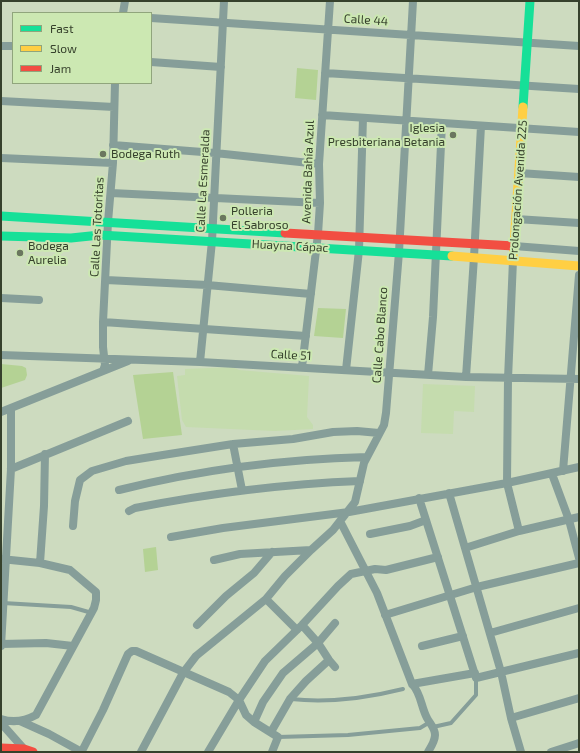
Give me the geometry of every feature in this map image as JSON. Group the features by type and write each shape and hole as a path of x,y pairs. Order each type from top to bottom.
{"main road":[{"name":"Prolongación Avenida 225","path":"513,260 530,1"},
{"name":"Huayna Cápac","path":"1,216 514,246"},
{"name":"Huayna Cápac","path":"1,236 71,238 91,235 108,235 436,254 579,266"},
{"path":"1,748 24,748 33,752"}],"street":[{"path":"123,12 125,1"},
{"name":"Calle La Esmeralda","path":"200,362 212,241 224,1"},
{"name":"Avenida Bahía Azul","path":"302,368 317,248 320,204 319,164 330,1"},
{"name":"Calle Cabo Blanco","path":"141,752 183,673 196,656 266,600 285,576 349,512 355,502 367,457 384,425 400,240 413,1"},
{"name":"Calle 44","path":"152,18 579,46"},
{"path":"1,46 12,46"},
{"path":"152,62 221,68"},
{"path":"325,73 408,77 525,87 579,89"},
{"name":"Calle Las Totoritas","path":"103,371 105,358 103,347 103,322 108,222 113,163 114,84"},
{"path":"1,101 114,107"},
{"path":"322,115 579,132"},
{"path":"346,370 359,250 364,118"},
{"path":"428,375 437,242 442,123"},
{"path":"466,377 481,126"},
{"path":"113,145 216,153 319,164"},
{"path":"1,158 113,163"},
{"path":"519,173 579,177"},
{"path":"111,192 320,204"},
{"path":"516,219 579,223"},
{"name":"Huayna Cápac","path":"514,246 579,251"},
{"name":"Prolongación Avenida 225","path":"513,260 508,379 507,483 519,532"},
{"path":"563,471 575,379 579,275"},
{"path":"106,280 207,285 311,294"},
{"path":"1,298 39,300"},
{"name":"Calle 51","path":"103,322 306,336"},
{"name":"Calle 51","path":"1,355 200,362 508,379 575,379"},
{"path":"1,412 132,360"},
{"path":"11,408 11,469 3,559 4,602 1,645 46,643 73,646"},
{"path":"11,469 44,454 128,421"},
{"path":"73,526 80,480 92,471 126,461 233,444 293,439 340,431 379,433"},
{"path":"233,444 242,490"},
{"path":"40,563 44,506 44,454"},
{"path":"119,490 181,476 238,468 367,457"},
{"path":"171,537 223,528 349,512 507,483 579,467"},
{"path":"552,474 579,558"},
{"path":"129,511 135,508 188,498 242,490 284,485 360,481"},
{"path":"449,493 501,672 511,718 521,752"},
{"path":"419,498 476,676"},
{"path":"465,548 519,532 579,517"},
{"path":"370,534 410,526 426,520"},
{"path":"340,521 377,593 412,684 416,688 423,711 435,734 433,743 428,752"},
{"path":"214,560 240,554 311,550"},
{"path":"197,625 226,596 254,573 272,552"},
{"path":"208,752 238,700 265,661 351,574 375,569 386,570 438,557"},
{"path":"3,559 40,563 70,570 96,592 96,600 92,613 36,715 20,721"},
{"path":"385,615 477,587 579,563"},
{"path":"266,600 318,644 335,667"},
{"path":"490,633 579,608"},
{"path":"254,722 262,702 283,674 318,644 335,622"},
{"path":"422,646 463,636"},
{"path":"1,719 20,721 49,734 80,751 83,751 129,652 136,651 228,692 238,700 246,716 278,737 272,752"},
{"path":"412,684 501,672 579,653"},
{"path":"271,732 290,699 306,681 329,660"},
{"path":"511,718 579,698"},
{"path":"1,723 24,748"},
{"path":"551,752 579,743"}],"lane":[{"path":"4,602 71,607 92,613"},
{"path":"278,737 348,736 420,728 431,724 451,724 476,695 476,676"},
{"path":"290,699 312,701 378,695 403,689"}],"shaded area":[{"path":"297,68 318,70 316,100 295,98"},
{"path":"318,308 346,309 343,338 314,336"},
{"path":"1,364 22,366 26,368 27,375 25,380 1,388"},
{"path":"233,367 239,370 309,376 307,417 313,425 313,429 275,431 186,427 182,420 177,376 185,375 185,369"},
{"path":"173,372 182,435 143,439 133,375"},
{"path":"423,384 475,386 474,412 454,411 453,434 421,433"},
{"path":"156,547 158,570 145,572 143,549"}],"traffic: fast":[{"path":"523,107 530,1"},
{"path":"1,216 285,233"},
{"path":"1,236 71,238 100,235 452,256"}],"traffic: slow":[{"path":"513,260 523,107"},
{"path":"452,256 579,266"}],"traffic: jam":[{"path":"285,233 514,246"},
{"path":"1,748 24,749 33,752"}],"place":[{"name":"Iglesia Presbiteriana Betania","path":"453,135"},
{"name":"Bodega Ruth","path":"103,154"},
{"name":"Polleria El Sabroso","path":"223,218"},
{"name":"Bodega Aurelia","path":"20,253"}]}
